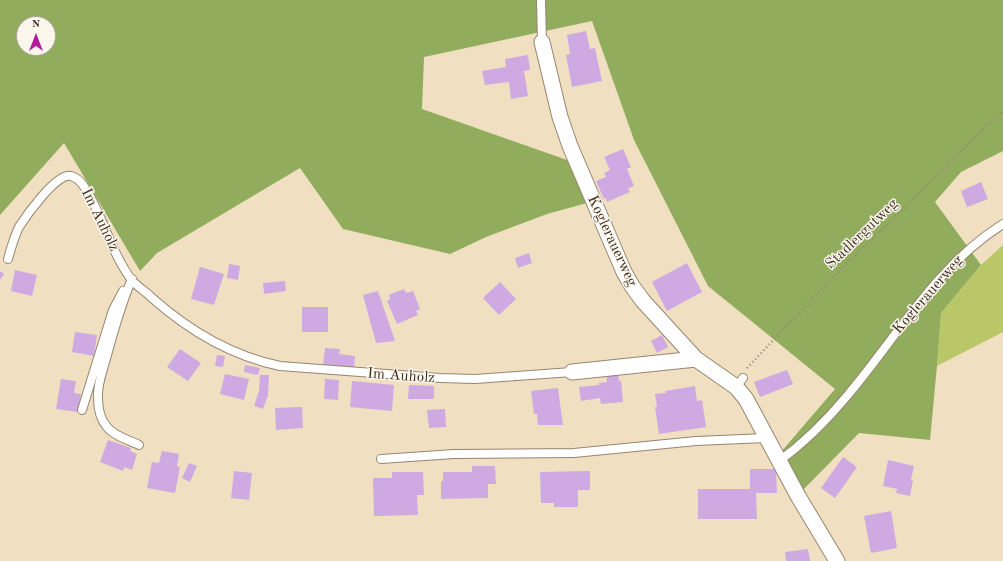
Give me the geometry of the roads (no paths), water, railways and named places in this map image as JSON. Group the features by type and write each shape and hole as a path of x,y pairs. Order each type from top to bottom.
{"street":[{"name":"Koglerauerweg","path":"542,42 560,117 570,146 624,272 643,301 696,358 740,383 746,399 766,438 798,496 837,561"},
{"name":"Im Auholz","path":"572,372 696,358"}],"lane":[{"name":"Koglerauerweg","path":"541,0 542,42"},
{"name":"Im Auholz","path":"8,259 19,228 27,216 55,182 64,176 70,176 82,184 88,194 117,255 132,280 159,304 205,337 222,347 265,363 280,366 440,378 475,379 572,372"},
{"name":"Koglerauerweg","path":"779,461 806,438 838,406 949,268 979,240 1003,224"},
{"path":"82,410 113,310 120,296 132,280"},
{"path":"132,280 123,302 108,353 98,388 98,398 99,409 107,428 138,445"},
{"path":"381,459 454,454 574,453 696,441 766,438"}]}
